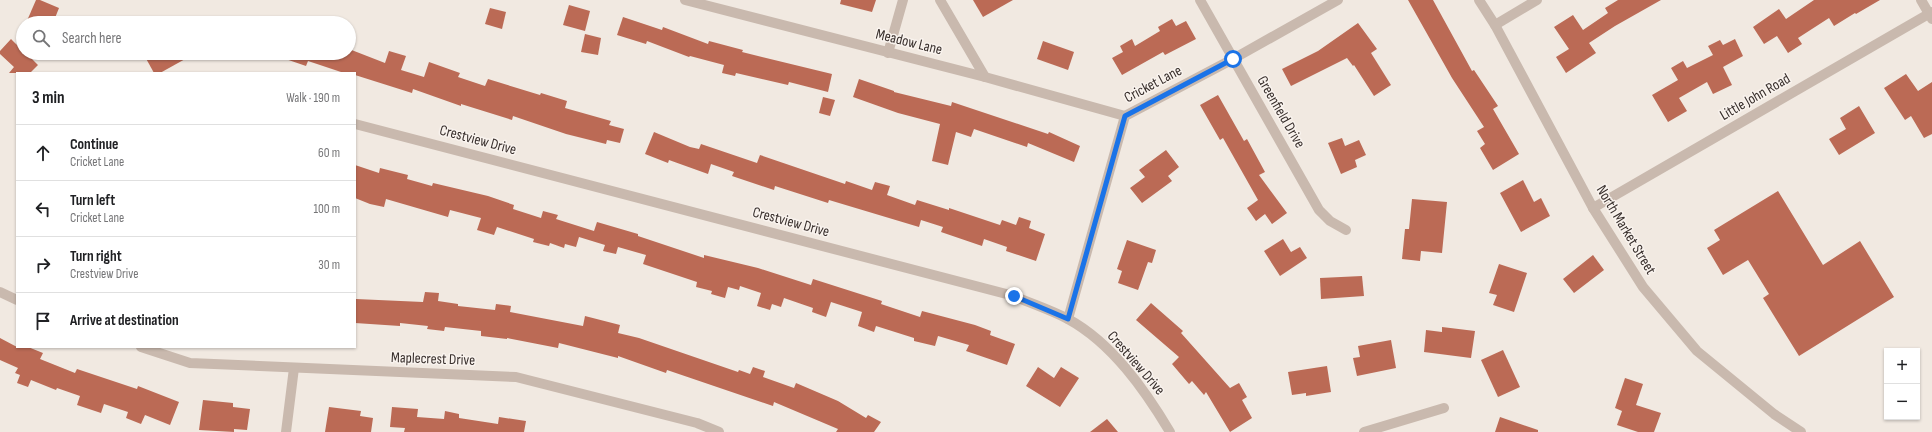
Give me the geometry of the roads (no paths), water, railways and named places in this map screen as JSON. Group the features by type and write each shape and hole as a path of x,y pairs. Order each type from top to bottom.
{"street":[{"name":"Meadow Lane","path":"685,0 985,77 1125,116"},
{"path":"888,53 903,0"},
{"path":"940,0 985,77"},
{"name":"Greenfield Drive","path":"1200,0 1319,210 1330,221 1346,230"},
{"name":"Cricket Lane","path":"1068,319 1125,116 1233,59 1338,0"},
{"name":"North Market Street","path":"1479,0 1495,24 1593,208 1643,287 1697,351 1774,414 1801,432"},
{"path":"1495,24 1537,0"},
{"path":"1921,0 1931,15"},
{"name":"Little John Road","path":"1593,208 1931,15"},
{"name":"Crestview Drive","path":"356,124 1014,296 1068,319 1103,344 1130,374 1170,432"},
{"path":"0,292 16,300"},
{"name":"Maplecrest Drive","path":"144,348 190,363 516,377 696,423 719,432"},
{"path":"286,432 294,368"},
{"path":"1364,432 1444,408"}]}
